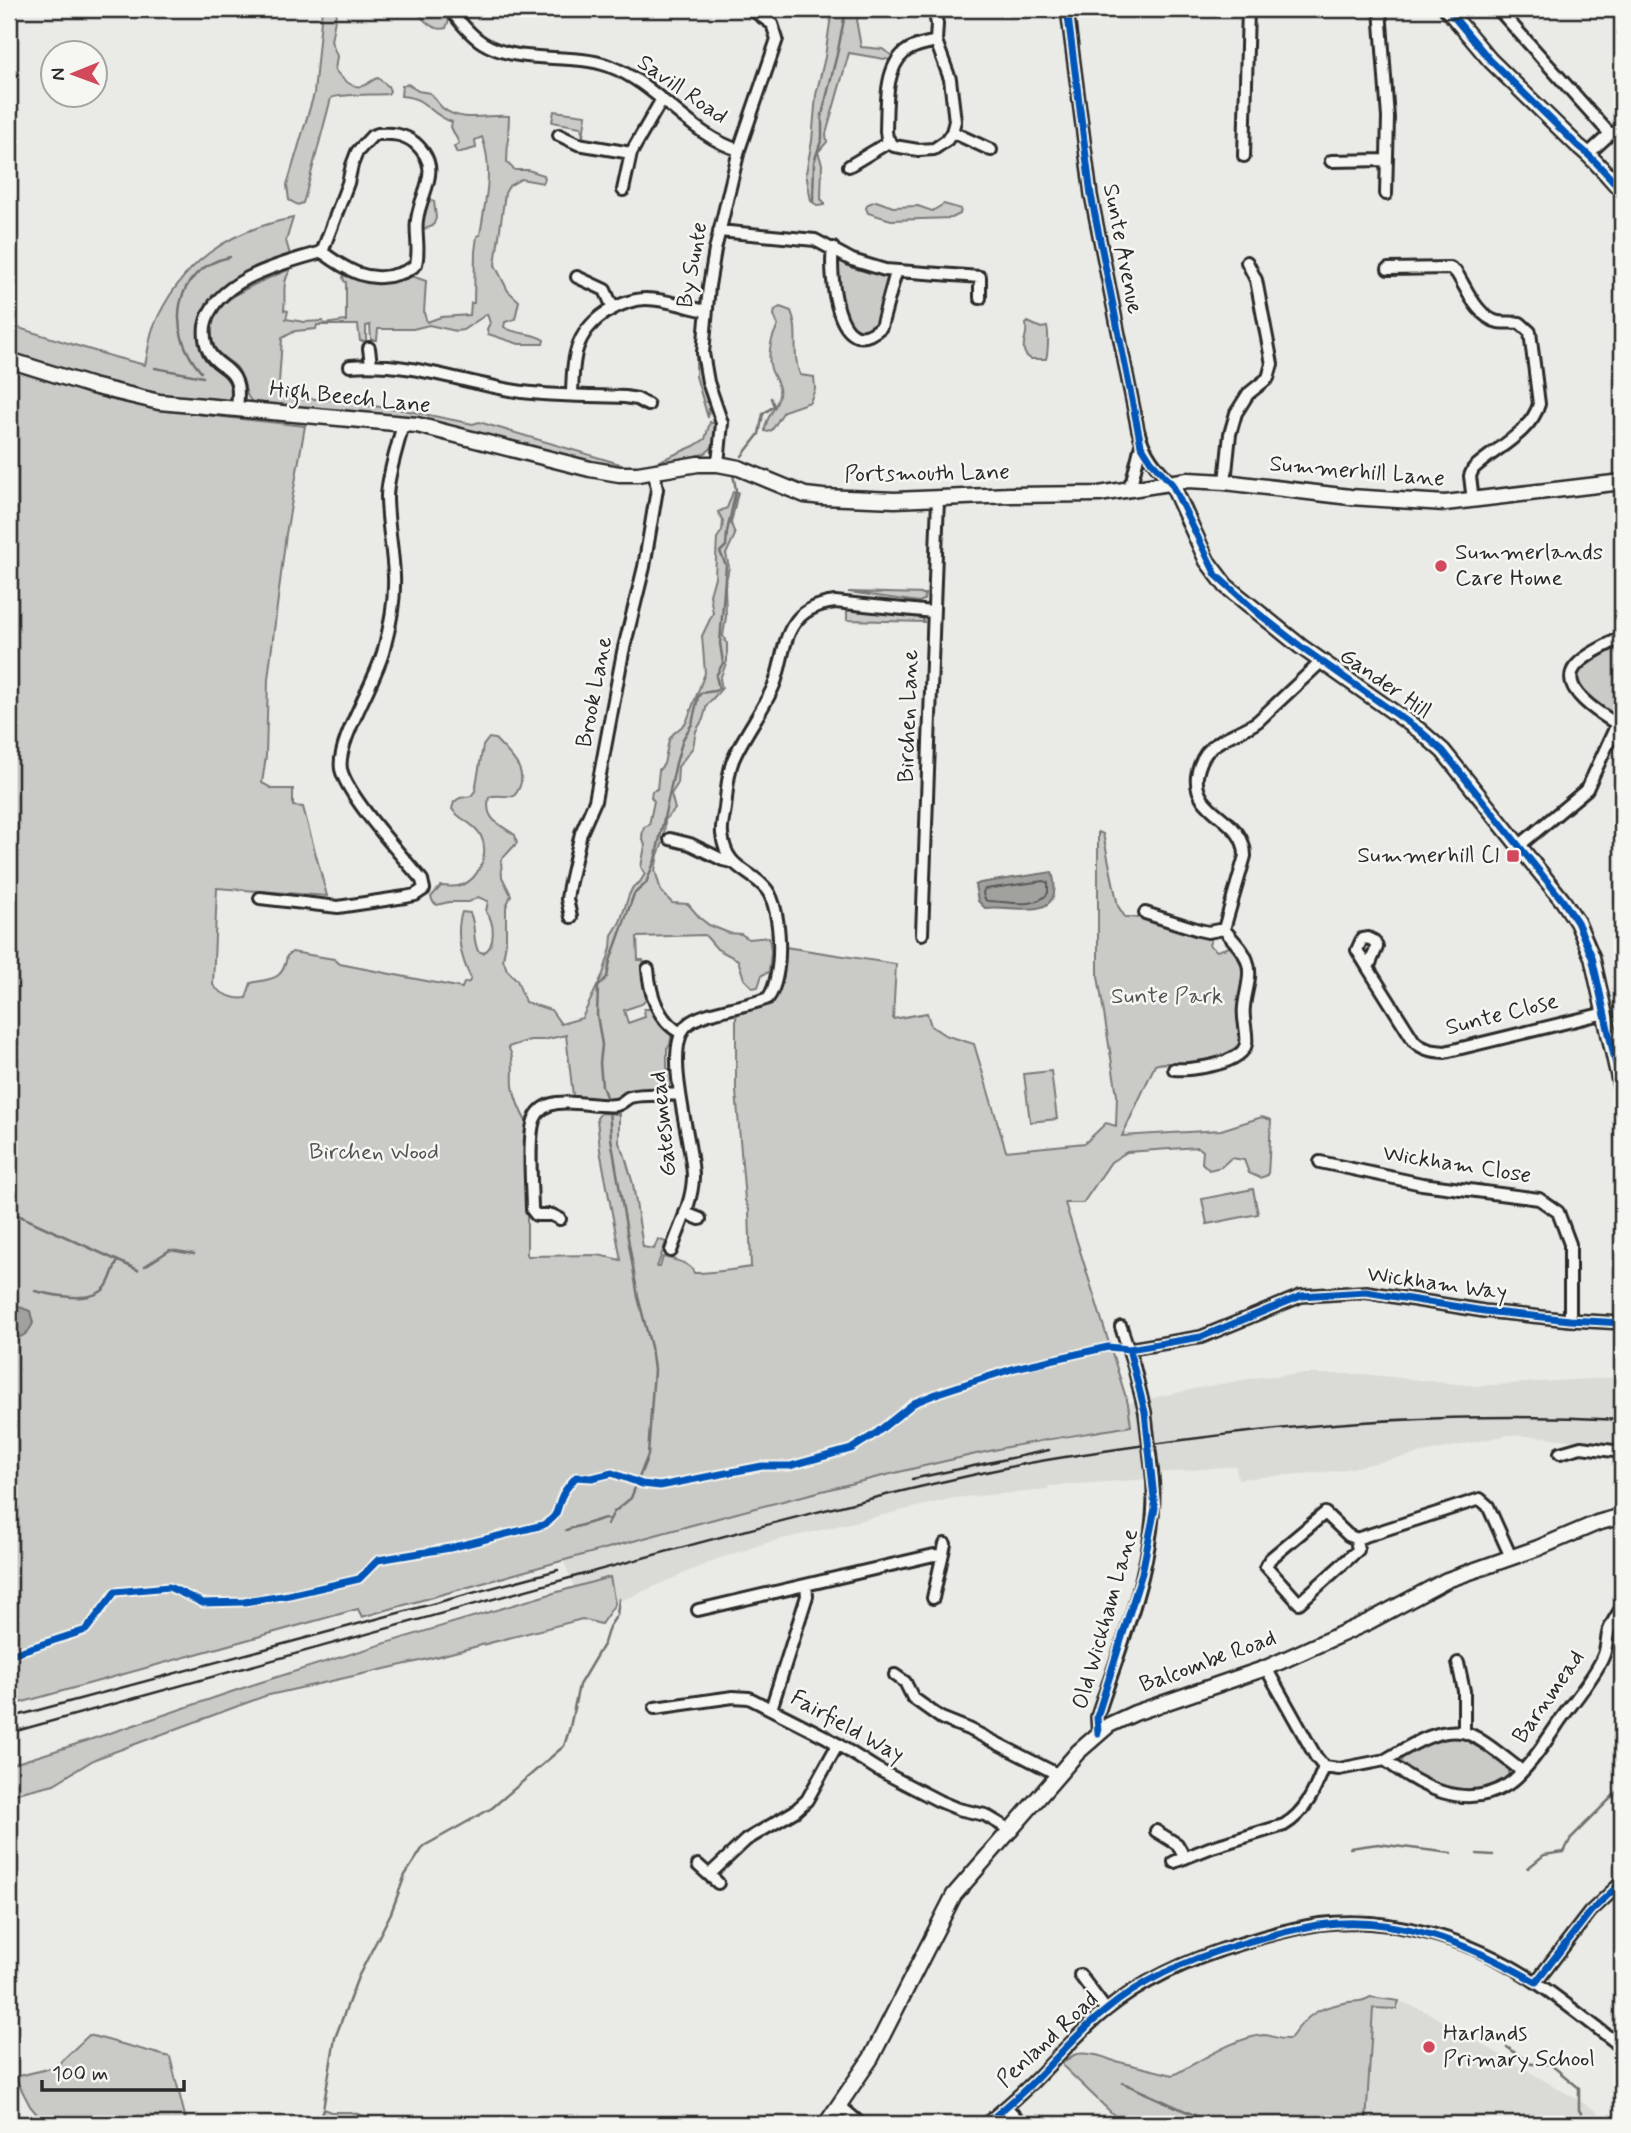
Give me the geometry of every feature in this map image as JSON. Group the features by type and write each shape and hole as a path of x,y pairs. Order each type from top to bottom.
{"street":[{"name":"Savill Road","path":"450,9 472,34 493,48 528,55 595,62 625,74 710,137 739,150"},
{"name":"By Sunte","path":"718,464 722,423 705,369 703,344 706,311 719,232 739,150 776,47 776,30 767,18 751,9"},
{"path":"934,9 936,41 950,79 954,121 952,132 947,140 934,149 899,148 889,142 886,131 887,104 894,66 905,52 936,41"},
{"name":"Sunte Avenue","path":"1067,9 1091,195 1141,444 1150,460 1172,484"},
{"path":"1244,156 1248,9"},
{"path":"1380,9 1388,118 1386,194"},
{"path":"1447,9 1490,60 1588,154 1622,191"},
{"path":"1498,9 1610,134"},
{"path":"623,190 631,153 662,99"},
{"path":"1588,154 1610,134 1622,130"},
{"path":"952,132 990,150"},
{"path":"378,134 399,134 410,139 427,157 429,167 429,178 417,221 416,264 405,272 378,278 350,271 322,252 352,165 363,144 378,134"},
{"path":"559,135 578,144 631,153"},
{"path":"849,166 889,142"},
{"path":"1331,161 1387,160"},
{"path":"719,232 805,238 833,248 852,260 896,272 980,277 980,298"},
{"path":"833,248 832,264 839,315 847,330 855,334 870,334 881,327 896,272"},
{"path":"237,410 237,383 228,370 214,359 206,346 205,328 211,309 232,286 322,252"},
{"path":"1225,482 1230,433 1236,413 1248,394 1268,379 1272,364 1256,280 1247,262"},
{"path":"1388,269 1451,268 1480,311 1488,318 1520,323 1530,332 1539,404 1536,415 1473,469 1470,475 1473,501"},
{"path":"577,277 605,290 613,308"},
{"path":"572,394 574,360 581,336 589,326 613,308 643,299 706,311"},
{"path":"369,348 371,365"},
{"name":"High Beech Lane","path":"9,360 138,397 237,410 403,423 604,472 638,474 688,466"},
{"path":"350,366 415,368 514,391 625,397 648,405"},
{"path":"260,898 338,907 415,895 424,889 422,880 353,794 341,770 346,741 384,650 394,584 388,486 403,423"},
{"name":"Sunte Avenue","path":"1125,490 1132,481 1141,444"},
{"name":"Portsmouth Lane","path":"688,466 718,464 739,468 805,495 854,500 1099,494 1172,484"},
{"name":"Brook Lane","path":"570,917 567,899 574,857 595,801 623,652 644,567 656,496 654,472"},
{"name":"Summerhill Lane","path":"1172,484 1188,480 1225,482 1422,504 1473,501 1622,482"},
{"name":"Gander Hill","path":"1172,484 1216,575 1259,614 1321,662 1419,730 1443,751 1520,845 1577,922 1592,957 1622,1092"},
{"name":"Birchen Lane","path":"922,934 938,499"},
{"path":"648,969 650,989 663,1019 681,1032 698,1018 768,998 775,984 779,943 775,905 759,881 732,862 722,836 731,768 774,686 788,635 794,624 812,608 835,602 933,612"},
{"path":"1617,724 1590,707 1571,677 1576,665 1622,636"},
{"path":"1224,929 1245,856 1245,846 1239,832 1199,795 1197,780 1201,761 1213,745 1248,729 1258,721 1321,662"},
{"path":"1520,845 1587,789 1622,713"},
{"path":"704,849 722,836"},
{"path":"670,839 704,849 732,862"},
{"path":"1145,913 1199,930 1209,932 1224,929"},
{"path":"1174,1069 1190,1071 1225,1062 1244,1049 1246,1043 1243,1017 1249,967 1238,946 1224,929"},
{"name":"Sunte Close","path":"1368,968 1414,1041 1420,1047 1435,1052 1445,1052 1605,1013"},
{"name":"Gatesmead","path":"671,1251 691,1196 693,1171 679,1094 681,1032"},
{"path":"560,1219 552,1215 536,1215 532,1210 532,1131 536,1116 547,1105 555,1103 616,1105 634,1097 679,1094"},
{"name":"Wickham Close","path":"1320,1162 1422,1184 1539,1199 1558,1212 1570,1244 1570,1320"},
{"path":"685,1213 700,1219"},
{"name":"Wickham Way","path":"1129,1349 1201,1337 1301,1296 1366,1292 1484,1311 1622,1323"},
{"name":"Old Wickham Lane","path":"1098,1733 1097,1717 1131,1612 1152,1529 1155,1490 1145,1412 1121,1327"},
{"path":"1560,1453 1581,1447 1622,1452"},
{"path":"1356,1539 1358,1550 1299,1603 1266,1566 1270,1559 1325,1513 1356,1539 1480,1499 1488,1506 1511,1557"},
{"name":"Balcombe Road","path":"826,2124 887,2030 947,1906 964,1882 1098,1733 1135,1713 1266,1668 1356,1627 1447,1580 1622,1516"},
{"path":"698,1610 934,1555 943,1550 933,1598"},
{"path":"771,1709 807,1596 806,1585"},
{"name":"Barnmead","path":"1385,1760 1403,1776 1452,1796 1470,1797 1508,1784 1522,1771 1554,1730 1604,1656 1609,1629 1622,1607"},
{"path":"1266,1668 1316,1757 1324,1767 1339,1769 1385,1760 1411,1745 1445,1732 1464,1732 1464,1691 1458,1663"},
{"path":"895,1675 905,1682 913,1698 941,1718 1059,1775"},
{"name":"Fairfield Way","path":"655,1708 733,1696 750,1698 939,1801 958,1809 985,1815 1012,1830"},
{"name":"Barnmead","path":"1464,1732 1522,1771"},
{"path":"710,1874 746,1840 795,1811 807,1800 838,1744"},
{"path":"1156,1831 1177,1844 1180,1860 1212,1847 1284,1825 1306,1805 1324,1767"},
{"path":"698,1865 718,1883"},
{"path":"1535,1982 1590,1912 1622,1882"},
{"name":"Penland Road","path":"986,2124 1106,2010 1135,1989 1169,1969 1222,1949 1287,1930 1322,1924 1392,1926 1427,1933 1483,1954 1535,1982 1614,2040 1622,2050"},
{"path":"1080,1975 1106,2010"},
{"path":"1614,2040 1622,2032"},
{"path":"840,2106 861,2124"},
{"path":"1006,2107 1022,2124"}],"shaded area":[{"path":"1363,1374 1476,1386 1622,1377 1622,1447 1508,1435 1337,1471 1238,1479 1236,1466 1158,1473 1149,1479 1048,1486 1048,1490 954,1498 766,1543 717,1559 623,1600 583,1609 554,1537 1203,1387 1261,1377"},
{"name":"Harlands Primary School","path":"1399,2001 1427,2012 1595,2110 1605,2124 1366,2124 1373,2007 1396,2009"}],"green space":[{"path":"322,9 337,9 331,41 337,56 335,70 338,74 358,86 378,78 390,91 388,94 331,98 303,203 298,205 289,200 287,185 314,94"},
{"path":"415,9 443,9 449,20 446,28 432,26"},
{"path":"832,9 858,9 857,25 861,47 882,49 893,56 890,60 849,53 826,134 827,142 818,152 822,164 821,199 824,205 818,206 811,201 806,173 816,95"},
{"path":"408,84 418,91 430,93 442,107 459,116 509,116 507,163 515,170 528,170 544,175 543,183 521,179 509,186 505,193 495,265 508,291 519,301 515,319 505,322 504,327 540,337 544,340 543,344 519,344 488,334 490,323 487,314 463,330 456,331 429,325 413,329 378,329 377,340 371,340 370,325 366,326 366,341 360,341 358,325 317,325 316,329 295,331 282,338 278,398 356,400 357,404 473,424 479,422 620,464 612,465 256,404 246,393 237,368 214,346 211,331 214,317 222,306 234,296 288,270 289,267 284,290 284,310 288,311 286,319 323,321 324,324 346,321 346,282 343,277 347,273 370,283 385,283 409,275 426,281 424,313 427,322 441,317 470,315 471,303 474,303 477,236 480,235 487,186 486,149 482,137 475,140 476,148 457,153 454,147 459,143 451,127 452,122 417,99 401,96 402,86"},
{"path":"554,111 586,115 583,137 581,127 552,122"},
{"path":"428,200 434,201 436,218 433,226 421,230 421,221"},
{"path":"876,201 893,207 918,206 932,211 944,204 961,209 960,214 952,218 891,220 868,213 868,204"},
{"path":"293,218 286,241 291,258 233,281 214,298 206,312 200,330 231,381 234,393 224,404 146,394 9,352 9,325 145,365 150,337 164,305 192,268 227,241 269,224"},
{"path":"840,261 890,281 883,313 875,327 865,330 851,327 844,315 837,267"},
{"path":"780,307 791,311 795,327 797,367 800,375 814,377 815,389 810,402 784,411 768,432 765,431 766,426 779,392 769,358 778,326 775,310"},
{"path":"1028,322 1041,328 1047,327 1046,359 1031,359 1024,352"},
{"path":"696,351 699,351 710,398 708,418 696,376"},
{"path":"9,368 116,401 168,411 305,426 286,534 268,679 266,756 262,783 273,789 293,789 293,806 303,807 327,896 217,888 213,985 224,994 237,998 246,998 251,983 271,979 279,974 287,956 292,952 462,988 464,983 469,982 471,978 460,946 460,920 462,912 470,913 476,946 478,951 483,953 490,945 493,934 486,912 488,901 478,897 469,902 437,905 431,897 441,886 456,886 471,879 483,859 481,836 452,809 454,802 471,796 475,791 483,746 489,738 495,739 513,758 521,772 519,788 514,796 489,797 488,805 494,820 515,835 517,843 501,860 502,877 511,895 506,907 503,959 507,970 517,980 525,1002 551,1010 561,1024 582,1018 603,974 612,935 620,922 629,895 645,874 641,867 645,846 642,836 644,827 649,825 654,801 651,797 652,791 657,789 659,770 664,764 669,740 686,723 705,673 702,636 713,613 710,595 715,577 717,538 722,531 723,521 718,512 727,508 733,492 738,492 731,523 735,535 726,554 729,567 725,586 726,617 723,636 727,643 727,661 720,679 722,688 707,705 696,731 693,747 678,767 677,785 671,794 675,809 665,820 664,840 655,870 661,891 672,903 688,904 709,925 749,939 769,937 769,972 762,975 758,987 753,988 744,979 738,960 717,949 705,935 637,937 638,960 643,960 648,998 642,1004 624,1010 628,1023 645,1017 644,1009 655,1009 672,1031 667,1048 667,1068 671,1071 668,1087 638,1089 612,1102 573,1096 566,1035 530,1040 508,1047 512,1060 515,1096 527,1123 527,1256 598,1255 621,1260 600,1150 597,1118 601,1113 619,1114 619,1143 633,1184 643,1247 654,1249 658,1239 666,1242 657,1267 660,1267 663,1257 685,1264 694,1273 751,1267 749,1210 745,1200 736,1091 736,1018 737,1014 763,1007 777,995 782,965 785,964 785,947 896,964 893,1019 927,1013 931,1026 945,1035 974,1044 1006,1151 1085,1143 1106,1123 1116,1126 1117,1095 1098,976 1098,832 1103,834 1118,906 1125,917 1147,919 1213,935 1209,945 1217,951 1233,946 1244,966 1239,1010 1241,1044 1231,1055 1208,1063 1155,1065 1122,1136 1221,1130 1262,1117 1271,1120 1268,1175 1260,1178 1249,1173 1244,1160 1231,1158 1221,1167 1209,1170 1202,1163 1203,1151 1198,1147 1127,1152 1111,1162 1083,1203 1065,1203 1128,1404 1131,1426 1011,1446 915,1468 677,1529 362,1617 358,1609 9,1706"},
{"path":"710,422 717,425 715,441 704,454 648,466 705,439"},
{"path":"848,592 925,594 924,600 919,602"},
{"path":"847,609 922,618 924,622 847,620"},
{"path":"1622,640 1622,704 1618,715 1613,717 1593,706 1577,684 1575,675 1580,666"},
{"path":"1051,1071 1057,1119 1030,1122 1024,1074"},
{"path":"1253,1189 1258,1214 1207,1224 1202,1199"},
{"path":"610,1577 615,1604 601,1624 582,1619 420,1661 265,1696 95,1759 54,1784 9,1795 9,1765 341,1657"},
{"path":"1446,1737 1464,1737 1508,1766 1510,1776 1506,1782 1474,1794 1436,1786 1402,1769 1401,1757 1406,1752"},
{"path":"1370,1997 1399,2001 1396,2009 1373,2008 1366,2124 1123,2124 1063,2066 1063,2063 1074,2055 1088,2054 1173,2075 1241,2040 1264,2035 1290,2039 1302,2023 1322,2009 1363,2001"},
{"path":"89,2035 170,2057 187,2124 45,2124 30,2106 15,2077 55,2067"},
{"path":"323,2109 331,2112 351,2112 391,2124 317,2124"}],"water":[{"path":"1052,872 1055,889 1052,899 1045,906 1023,909 985,908 978,901 975,885 980,883"},
{"path":"9,1305 30,1311 33,1323 27,1333 17,1338 9,1337"}],"waterway":[{"path":"813,201 814,162 822,138 822,115 846,9"},
{"path":"201,372 182,338 180,304 186,288 196,274 211,264 230,257"},
{"path":"155,368 203,377"},
{"path":"742,456 759,434 763,414 774,406 771,398"},
{"path":"608,1102 602,1086 602,1045 597,1015 598,987 607,977 634,894 646,883 655,860 676,763 683,739 692,724 698,697 701,693 719,688 716,676 723,663 720,643 726,565 720,552 726,546 736,490 733,474"},
{"path":"607,1525 614,1512 631,1498 648,1455 654,1370 638,1297 611,1138 609,1109"},
{"path":"9,1211 138,1270"},
{"path":"145,1266 170,1250 194,1254"},
{"path":"35,1291 71,1297 91,1296 105,1288 117,1263"},
{"path":"566,1530 605,1518 608,1520"},
{"path":"317,2124 323,2109 335,2038 358,1977 391,1913 405,1875 424,1846 492,1808 564,1746 579,1685 604,1643 609,1627 617,1615 619,1599"},
{"path":"1528,1868 1544,1855 1564,1852 1571,1838 1622,1787 1622,1770"},
{"path":"1350,1848 1378,1844 1451,1853"},
{"path":"1477,1854 1493,1855"},
{"path":"1507,2047 1531,2064 1550,2064 1579,2088 1579,2110 1588,2124"},
{"path":"1123,2083 1214,2124"}],"railway":[{"path":"9,1733 742,1531 1019,1465 1175,1441 1342,1423 1511,1417 1622,1420"},
{"path":"912,1479 1049,1450"},
{"path":"9,1718 558,1570"}],"cycle path":[{"path":"1067,9 1091,195 1141,445 1151,461 1172,484 1216,575 1300,646 1419,730 1443,751 1563,901 1577,922 1592,957 1622,1092"},
{"path":"1447,9 1490,60 1590,156 1622,191"},
{"path":"9,1655 86,1630 115,1592 169,1587 203,1603 244,1602 359,1579 378,1560 450,1548 543,1525 555,1516 563,1493 576,1477 592,1478 612,1473 642,1484 660,1486 762,1466 790,1466 851,1449 914,1403 941,1392 1015,1368 1108,1347 1129,1349 1201,1337 1301,1296 1366,1292 1484,1311 1622,1323"},
{"path":"1098,1733 1097,1717 1142,1573 1155,1508 1145,1412 1129,1349"},
{"path":"986,2124 1027,2088 1095,2019 1135,1989 1167,1971 1201,1957 1267,1936 1319,1925 1376,1924 1404,1928 1459,1944 1536,1982 1590,1912 1622,1882"}],"place":[{"name":"Summerlands Care Home","path":"1441,566"},
{"name":"Summerhill Cl","path":"1513,856"},
{"name":"Harlands Primary School","path":"1429,2047"}],"park label":[{"name":"Sunte Park","path":"1167,997"},
{"name":"Birchen Wood","path":"374,1153"}]}
